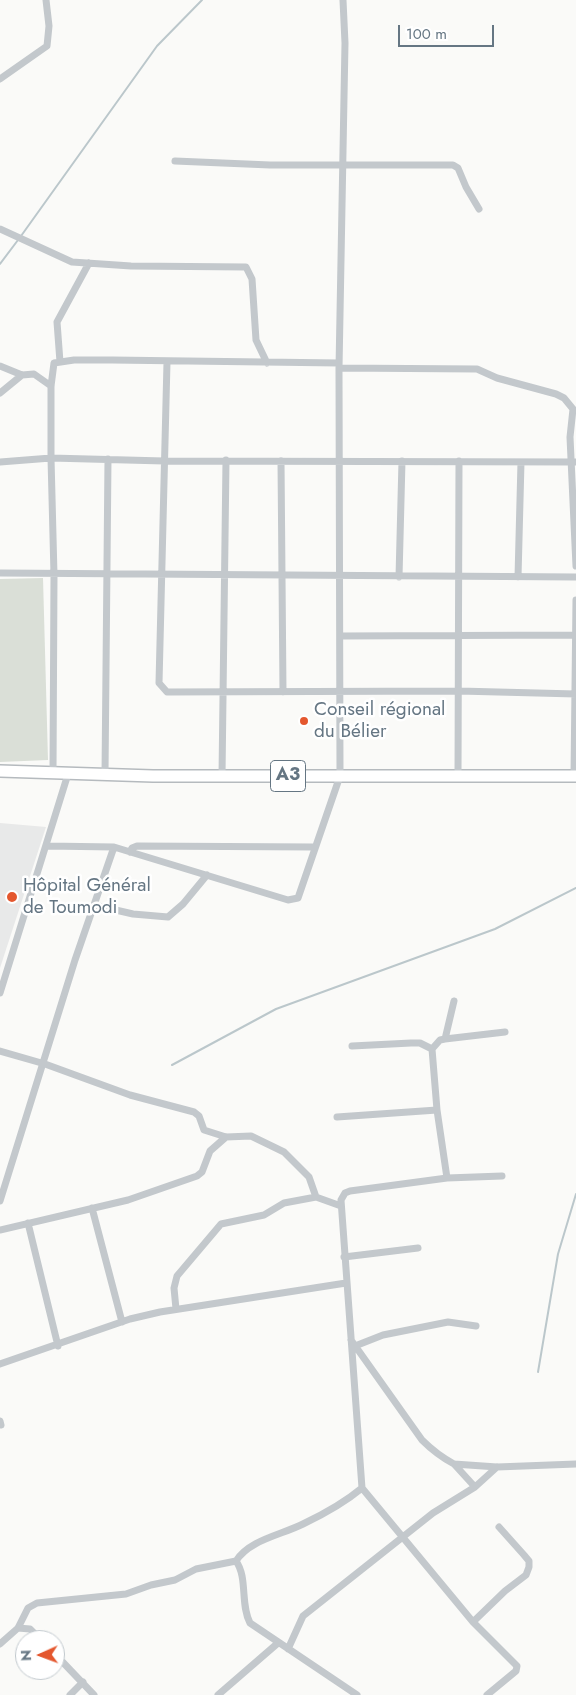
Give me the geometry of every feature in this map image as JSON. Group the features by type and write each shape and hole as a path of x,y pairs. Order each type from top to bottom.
{"main road":[{"name":"A3","path":"0,771 222,776 575,776"}],"street":[{"path":"0,79 47,46 49,26 46,0"},
{"path":"47,846 114,847 293,900 300,896 314,847 340,776 339,366 341,165 345,43 343,0"},
{"path":"175,161 341,165 453,165 458,168 466,189 479,209"},
{"path":"0,229 72,262 131,266 246,267 252,279 256,340 267,363"},
{"path":"60,362 57,322 89,263"},
{"path":"53,772 54,575 50,458 51,386 54,363 112,360 477,369 497,378 556,394 570,404 572,409 570,437 574,462 576,566"},
{"path":"167,362 159,683 167,692 459,691 576,694"},
{"path":"0,366 22,375 34,374 51,386"},
{"path":"0,393 22,375"},
{"path":"0,462 50,458 164,461 574,462"},
{"path":"105,774 108,459"},
{"path":"222,776 221,692 226,460"},
{"path":"281,461 283,692"},
{"path":"399,577 402,461"},
{"path":"458,775 459,461"},
{"path":"518,577 521,462"},
{"path":"0,573 107,576 576,577"},
{"path":"575,776 576,600"},
{"path":"340,636 576,635"},
{"path":"0,993 68,774"},
{"path":"130,852 132,848 137,846 314,847"},
{"path":"0,1201 114,847"},
{"path":"94,905 141,915 168,917 183,904 207,875"},
{"path":"445,1039 454,1001"},
{"path":"448,1178 437,1110 432,1048 440,1040 505,1032"},
{"path":"352,1046 410,1043 432,1048"},
{"path":"0,1051 45,1064 130,1095 194,1112 199,1116 204,1130 226,1137 251,1136 284,1152 309,1177 316,1197"},
{"path":"337,1117 437,1110"},
{"path":"0,1230 128,1200 197,1176 202,1172 210,1151 226,1137"},
{"path":"487,1695 517,1669 473,1622 362,1488 353,1343 346,1283 341,1206 342,1196 350,1191 448,1178 502,1176"},
{"path":"176,1309 174,1288 177,1276 221,1224 264,1215 284,1203 316,1197 341,1206"},
{"path":"92,1208 122,1322"},
{"path":"28,1223 58,1346"},
{"path":"344,1257 418,1248"},
{"path":"0,1364 58,1346 122,1322 176,1309 346,1283"},
{"path":"353,1343 448,1322 476,1326"},
{"path":"353,1343 422,1440 436,1453 454,1464 475,1488"},
{"path":"454,1464 497,1468 576,1464"},
{"path":"288,1649 303,1616 404,1538 433,1513 475,1488 497,1468"},
{"path":"236,1561 246,1549 316,1518 346,1502 362,1488"},
{"path":"473,1622 505,1591 526,1575 529,1567 529,1561 499,1527"},
{"path":"0,1644 18,1628 28,1608 37,1603 123,1595 151,1585 175,1580 196,1569 236,1561"},
{"path":"236,1561 241,1570 246,1611 250,1623 357,1695"},
{"path":"18,1628 31,1630"},
{"path":"218,1695 278,1643"},
{"path":"65,1664 94,1695"},
{"path":"70,1695 83,1682"}],"shaded area":[{"path":"43,578 48,760 0,762 0,579"},
{"name":"Hôpital Général de Toumodi","path":"0,823 46,827 0,968"}],"waterway":[{"path":"21,236 157,46 202,0"},
{"path":"0,264 18,240"},
{"path":"172,1065 276,1009 495,929 576,888"},
{"path":"538,1372 558,1254 576,1194"}],"place":[{"name":"Conseil régional du Bélier","path":"304,721"},
{"name":"Hôpital Général de Toumodi","path":"12,897"}]}
